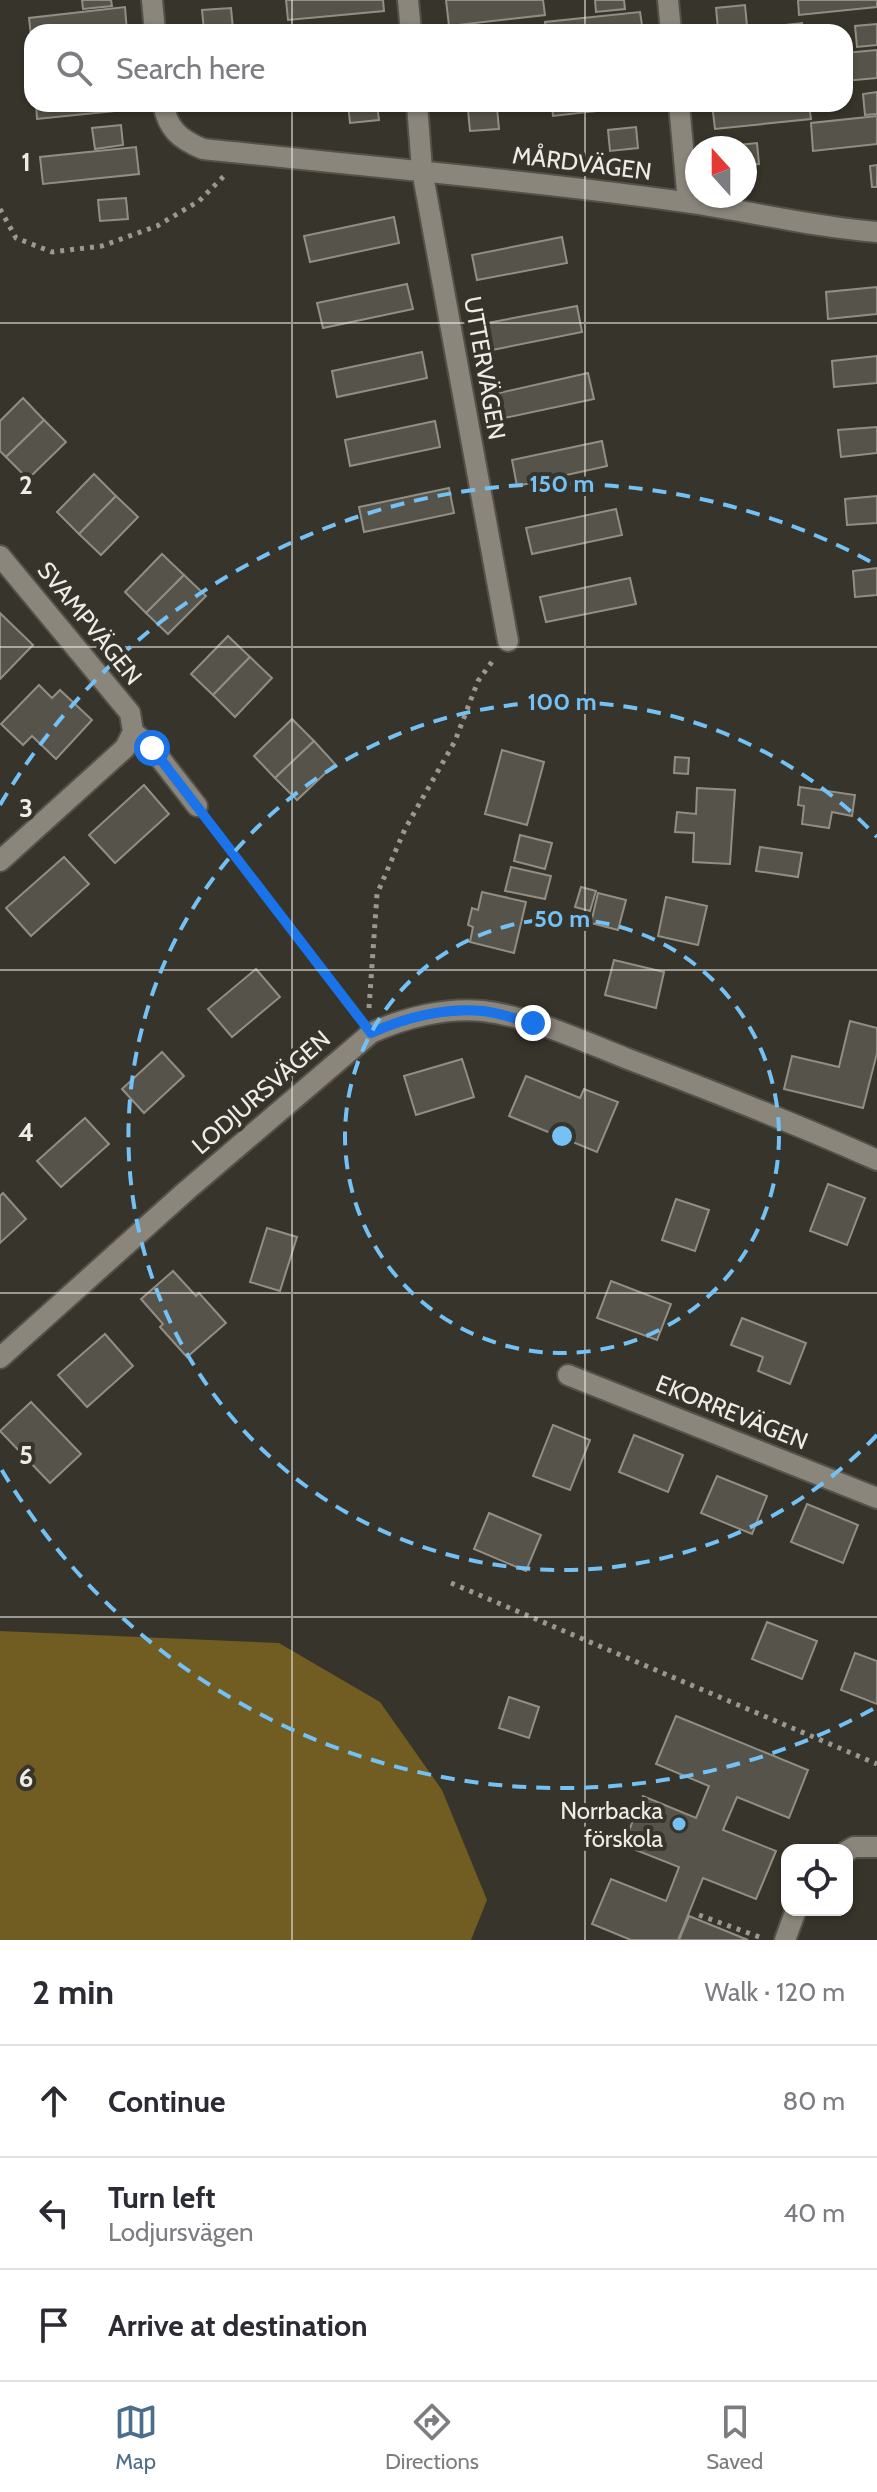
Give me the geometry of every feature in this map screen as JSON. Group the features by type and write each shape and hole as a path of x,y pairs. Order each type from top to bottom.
{"street":[{"path":"152,0 154,24"},
{"path":"408,0 410,24"},
{"path":"668,0 670,24"},
{"name":"MÅRDVÄGEN","path":"164,112 166,120 179,138 203,149 422,170 685,202"},
{"name":"UTTERVÄGEN","path":"418,112 422,170 508,641"},
{"path":"680,112 685,169"},
{"name":"MÅRDVÄGEN","path":"722,208 834,228 877,232"},
{"name":"SVAMPVÄGEN","path":"0,556 130,713 133,732"},
{"path":"0,861 125,748 133,732 152,748 197,806"},
{"name":"LODJURSVÄGEN","path":"0,1358 186,1191 371,1033 393,1023 434,1013 482,1011 533,1023 798,1125 877,1160"},
{"name":"EKORREVÄGEN","path":"568,1375 877,1498"},
{"path":"853,1848 877,1847"},
{"path":"785,1940 794,1916"}],"path":[{"path":"0,209 16,238 52,252 102,246 157,226 199,201 246,154"},
{"path":"371,1033 369,991 377,894 405,829 455,741 478,681 508,641"},
{"path":"197,806 371,1033"},
{"path":"451,1583 877,1764"},
{"path":"699,1915 766,1940"}],"shaded area":[{"path":"0,1631 279,1643 380,1702 442,1790 487,1900 471,1940 0,1940"}],"building":[{"path":"82,0 111,0 112,6 83,9"},
{"path":"286,0 383,0 384,11 288,20"},
{"path":"446,0 543,0 545,15 449,24"},
{"path":"595,0 624,0 625,9 596,12"},
{"path":"798,0 877,0 877,7 799,15"},
{"path":"745,5 747,24 718,24 716,8"},
{"path":"125,7 126,24 30,24 29,18"},
{"path":"231,8 233,24 203,24 202,10"},
{"path":"640,12 642,24 545,24"},
{"path":"877,24 877,45 857,47 855,26"},
{"path":"877,50 877,78 853,80 853,52"},
{"path":"877,92 877,114 865,115 863,94"},
{"path":"37,112 105,112 37,119"},
{"path":"349,112 378,112 379,120 350,123"},
{"path":"468,112 497,112 499,129 470,131"},
{"path":"553,112 588,112 553,116"},
{"path":"713,112 810,112 811,119 715,129"},
{"path":"877,116 877,144 813,151 811,123"},
{"path":"121,125 123,145 95,149 92,128"},
{"path":"636,127 638,148 610,151 608,130"},
{"path":"136,147 139,174 43,184 40,157"},
{"path":"877,165 877,187 872,187 870,166"},
{"path":"126,198 128,219 100,221 98,200"},
{"path":"394,217 399,243 310,262 304,236"},
{"path":"562,237 567,263 477,280 472,255"},
{"path":"407,284 413,309 323,328 317,303"},
{"path":"877,287 877,314 828,319 826,292"},
{"path":"577,306 582,332 492,350 487,323"},
{"path":"422,352 427,378 337,397 332,371"},
{"path":"877,356 877,383 834,387 832,361"},
{"path":"588,373 594,399 504,418 499,393"},
{"path":"23,398 44,420 6,457 0,451 0,421"},
{"path":"44,420 66,442 28,479 6,457"},
{"path":"435,421 440,447 350,466 345,440"},
{"path":"877,427 877,453 841,457 838,430"},
{"path":"602,441 607,466 517,486 512,460"},
{"path":"94,474 116,496 79,534 57,512"},
{"path":"449,488 454,513 364,532 359,507"},
{"path":"116,496 138,517 101,555 79,534"},
{"path":"877,496 877,523 847,525 845,499"},
{"path":"616,509 622,535 532,554 526,528"},
{"path":"162,554 184,575 146,613 125,592"},
{"path":"877,568 877,595 855,597 853,571"},
{"path":"184,575 206,596 168,634 146,613"},
{"path":"630,578 636,604 546,622 540,597"},
{"path":"0,613 33,645 0,679"},
{"path":"228,636 250,657 213,695 191,674"},
{"path":"250,657 272,678 235,717 213,695"},
{"path":"39,685 52,698 60,690 92,720 56,759 32,736 23,745 1,724"},
{"path":"292,719 314,741 275,778 254,756"},
{"path":"314,741 335,764 297,800 275,778"},
{"path":"502,750 544,762 527,825 485,814"},
{"path":"675,757 689,758 688,774 674,773"},
{"path":"144,785 169,814 115,863 89,835"},
{"path":"800,787 855,795 852,816 832,812 829,828 802,824 804,806 798,805"},
{"path":"697,788 735,790 730,864 693,862 694,833 675,832 677,812 696,814"},
{"path":"520,835 552,843 545,869 514,861"},
{"path":"760,847 802,853 798,877 756,871"},
{"path":"64,857 89,884 31,936 6,908"},
{"path":"511,867 551,876 545,899 505,891"},
{"path":"581,887 596,891 590,911 575,907"},
{"path":"482,892 526,902 514,953 470,942 473,927 468,925 472,908 478,910"},
{"path":"598,893 626,900 618,930 591,923"},
{"path":"666,897 707,906 698,945 658,936"},
{"path":"614,960 664,972 656,1008 605,995"},
{"path":"256,969 280,997 232,1037 208,1009"},
{"path":"850,1021 877,1028 877,1053 863,1108 784,1089 792,1056 839,1067"},
{"path":"162,1052 184,1076 144,1113 122,1089"},
{"path":"462,1059 474,1097 416,1115 404,1076"},
{"path":"526,1076 580,1098 584,1089 618,1102 597,1152 509,1116"},
{"path":"85,1118 109,1144 61,1187 37,1161"},
{"path":"828,1184 865,1198 847,1245 810,1231"},
{"path":"3,1193 26,1219 0,1243 0,1196"},
{"path":"676,1199 709,1210 695,1251 662,1240"},
{"path":"267,1228 297,1237 280,1291 250,1282"},
{"path":"173,1271 196,1296 199,1293 226,1323 187,1357 160,1327 163,1324 141,1299"},
{"path":"611,1281 671,1304 657,1340 597,1318"},
{"path":"742,1318 806,1343 790,1384 758,1371 763,1357 731,1345"},
{"path":"105,1334 133,1366 87,1407 58,1375"},
{"path":"31,1402 81,1454 50,1483 0,1431"},
{"path":"553,1425 590,1440 570,1490 533,1476"},
{"path":"634,1435 683,1455 668,1492 619,1472"},
{"path":"717,1476 767,1496 752,1534 701,1513"},
{"path":"807,1504 858,1525 843,1563 791,1542"},
{"path":"489,1513 541,1535 526,1571 474,1549"},
{"path":"767,1622 817,1641 802,1679 752,1659"},
{"path":"855,1653 877,1661 877,1704 841,1690"},
{"path":"509,1697 539,1707 529,1738 499,1728"},
{"name":"Norrbacka förskola","path":"676,1716 808,1770 789,1818 737,1797 723,1830 776,1851 756,1899 703,1878 678,1940 631,1940 592,1924 611,1879 666,1901 679,1867 623,1845 643,1796 696,1818 709,1786 656,1764"},
{"path":"689,1916 748,1940 679,1940"}],"place":[{"name":"Norrbacka förskola","path":"679,1824"}],"route":[{"path":"152,748 371,1033 393,1023 434,1013 482,1011 533,1023"}]}
